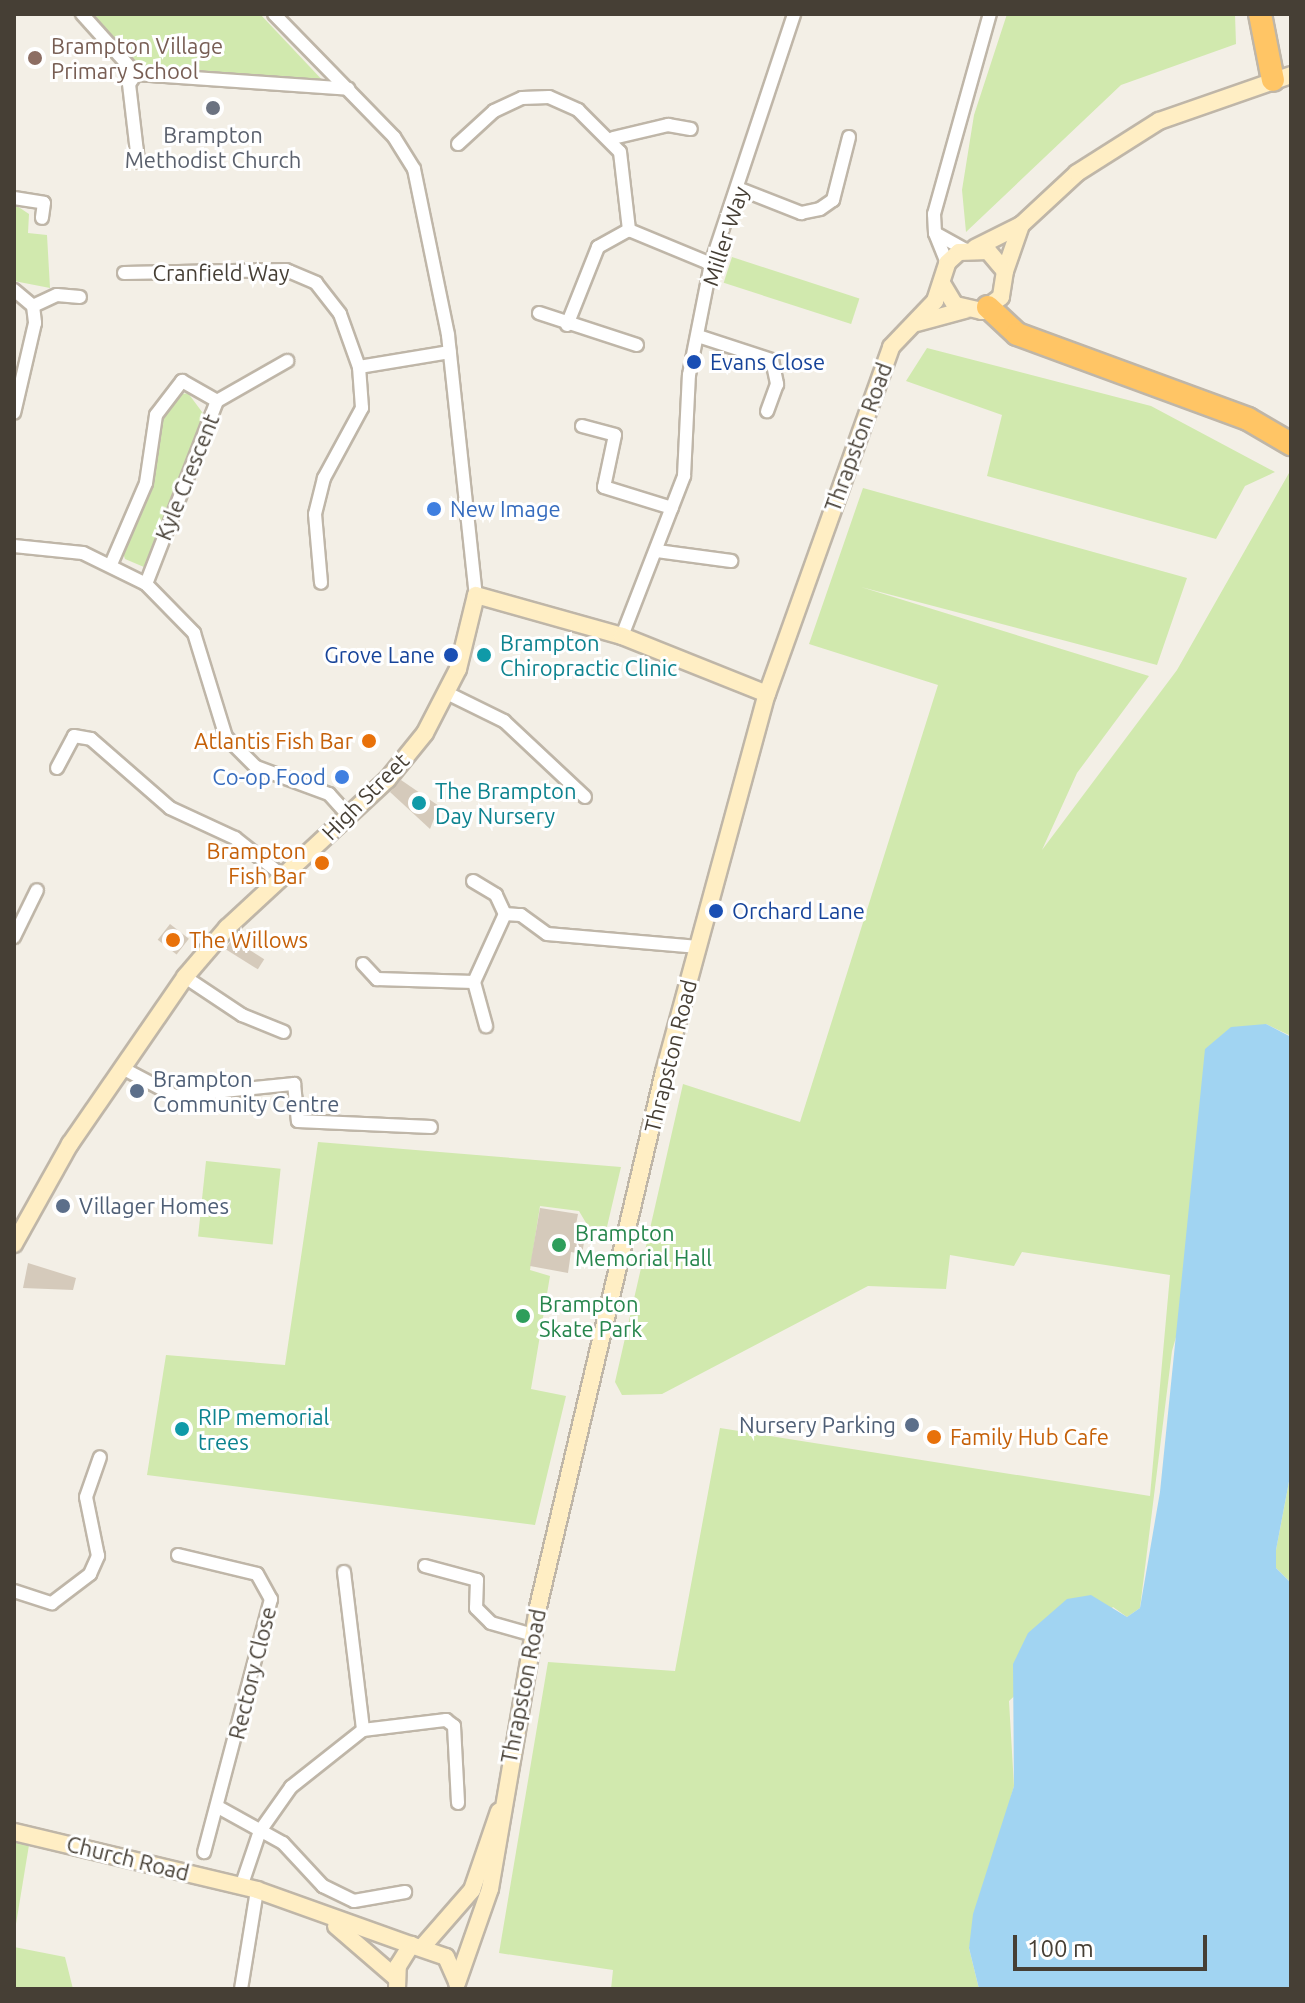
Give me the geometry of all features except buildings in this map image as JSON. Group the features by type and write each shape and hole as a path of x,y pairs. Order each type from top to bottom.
{"highway":[{"path":"1260,14 1282,77"},
{"path":"988,307 1017,334 1248,419 1291,444"}],"main road":[{"path":"947,263 1021,225 1077,173 1159,121 1282,77"},
{"path":"912,325 988,307 1001,297 1005,271 1021,225"},
{"path":"971,249 1005,271"},
{"name":"Thrapston Road","path":"457,1986 490,1889 499,1810 533,1635 698,947 767,694 885,360 943,285 947,263"},
{"path":"943,285 965,310"},
{"path":"476,595 622,636 767,694"},
{"name":"High Street","path":"14,1244 19,1218 185,977 283,876 349,816 425,733 447,693 472,629 476,595"},
{"name":"Thrapston Road","path":"396,1983 418,1945 472,1890 499,1810"},
{"name":"Church Road","path":"14,1832 249,1889 418,1945"},
{"path":"322,1914 396,1983"},
{"name":"Thrapston Road","path":"418,1945 446,1957 457,1986"}],"street":[{"path":"82,14 136,74 348,89"},
{"name":"High Street","path":"274,14 348,89 414,169 436,260 450,352 476,595"},
{"name":"Miller Way","path":"622,636 684,476 698,336 711,264 740,189 794,14"},
{"path":"947,263 935,233 934,214 990,14"},
{"path":"136,74 129,84 138,161"},
{"path":"458,144 494,111 549,97 613,138 668,125 691,129"},
{"path":"740,189 801,213 820,209 833,200 849,137"},
{"path":"613,138 629,230"},
{"path":"14,198 44,203 42,218"},
{"path":"629,230 711,264"},
{"path":"567,325 598,247 629,230"},
{"path":"935,233 971,249"},
{"name":"Cranfield Way","path":"124,273 303,274 340,314 359,367 362,408 324,478 315,514 321,583"},
{"path":"14,290 33,306"},
{"path":"33,306 57,295 80,297"},
{"path":"14,413 32,344 33,306"},
{"path":"539,313 567,325 637,345"},
{"path":"698,336 772,360 777,384 767,411"},
{"path":"359,367 450,352"},
{"name":"Kyle Crescent","path":"146,584 217,401 287,361"},
{"path":"112,562 146,483 156,415 182,381 217,401"},
{"path":"582,426 615,435 604,487 672,508"},
{"path":"14,545 42,544 112,562 146,584 194,633 226,737 256,767 329,794 349,816"},
{"path":"657,551 731,561"},
{"path":"447,693 504,721 585,797"},
{"path":"57,768 74,736 91,739 170,808 235,838 283,876"},
{"path":"473,881 496,895 505,914 474,982 486,1026"},
{"path":"14,937 37,890"},
{"path":"505,914 521,915 547,934 698,947"},
{"path":"363,964 377,979 474,982"},
{"path":"185,977 242,1015 284,1032"},
{"path":"124,1069 175,1096 294,1084 298,1121 431,1127"},
{"path":"14,1591 52,1603 90,1574 98,1556 86,1497 100,1457"},
{"name":"Rectory Close","path":"178,1555 257,1574 271,1599 204,1852"},
{"path":"425,1566 477,1580 476,1608 491,1623 533,1635"},
{"path":"344,1572 363,1730"},
{"path":"241,1989 249,1889 260,1831 291,1787 363,1730 446,1720 454,1726 458,1803"},
{"path":"218,1807 283,1843 323,1886 354,1901 405,1892"}],"green space":[{"path":"93,14 260,14 326,84 138,66"},
{"path":"1007,14 1235,14 1236,44 1121,85 966,232 962,190 974,115"},
{"path":"14,204 29,214 28,233 47,235 50,288 14,281"},
{"path":"732,257 859,298 851,324 724,283"},
{"path":"927,348 1151,406 1275,472 1245,486 1216,539 987,476 1002,415 906,381"},
{"path":"188,393 205,416 144,567 125,559 122,550 151,484 163,417 178,395"},
{"path":"1289,473 1291,1036 1266,1024 1172,1351 1140,1608 1127,1617 1113,1607 1009,1701 1014,1786 969,1948 979,1989 611,1989 613,1970 499,1953 548,1662 675,1671 720,1428 1150,1496 1170,1275 1022,1252 1014,1266 950,1255 946,1289 868,1286 662,1394 622,1395 615,1382 683,1084 800,1122 938,685 809,644 863,488 1187,578 1157,665 861,587 1149,676 1077,773 1042,850 1177,670"},
{"path":"318,1142 621,1167 606,1231 589,1228 579,1211 540,1206 530,1270 550,1276 531,1389 566,1396 535,1525 147,1475 166,1355 285,1365"},
{"path":"206,1161 281,1169 273,1244 198,1237"},
{"path":"1291,1471 1291,1583 1276,1568 1276,1550"},
{"path":"14,1842 29,1845 14,1936"},
{"path":"14,1947 65,1957 73,1989 14,1989"}],"water":[{"path":"1266,1024 1291,1037 1291,1471 1276,1550 1276,1568 1291,1583 1291,1989 979,1989 969,1948 973,1914 1014,1786 1013,1664 1028,1633 1067,1599 1091,1595 1127,1617 1140,1608 1160,1492 1205,1049 1231,1027"}],"place":[{"name":"Brampton Village Primary School","path":"35,58"},
{"name":"Brampton Methodist Church","path":"213,108"},
{"name":"Evans Close","path":"694,362"},
{"name":"New Image","path":"434,509"},
{"name":"Grove Lane","path":"451,655"},
{"name":"Brampton Chiropractic Clinic","path":"484,655"},
{"name":"Atlantis Fish Bar","path":"369,741"},
{"name":"Co-op Food","path":"342,777"},
{"name":"The Brampton Day Nursery","path":"419,803"},
{"name":"Brampton Fish Bar","path":"322,863"},
{"name":"Orchard Lane","path":"716,911"},
{"name":"The Willows","path":"173,940"},
{"name":"Brampton Community Centre","path":"137,1091"},
{"name":"Villager Homes","path":"63,1206"},
{"name":"Brampton Memorial Hall","path":"559,1245"},
{"name":"Brampton Skate Park","path":"523,1316"},
{"name":"Nursery Parking","path":"912,1425"},
{"name":"RIP memorial trees","path":"182,1429"},
{"name":"Family Hub Cafe","path":"934,1437"}]}
